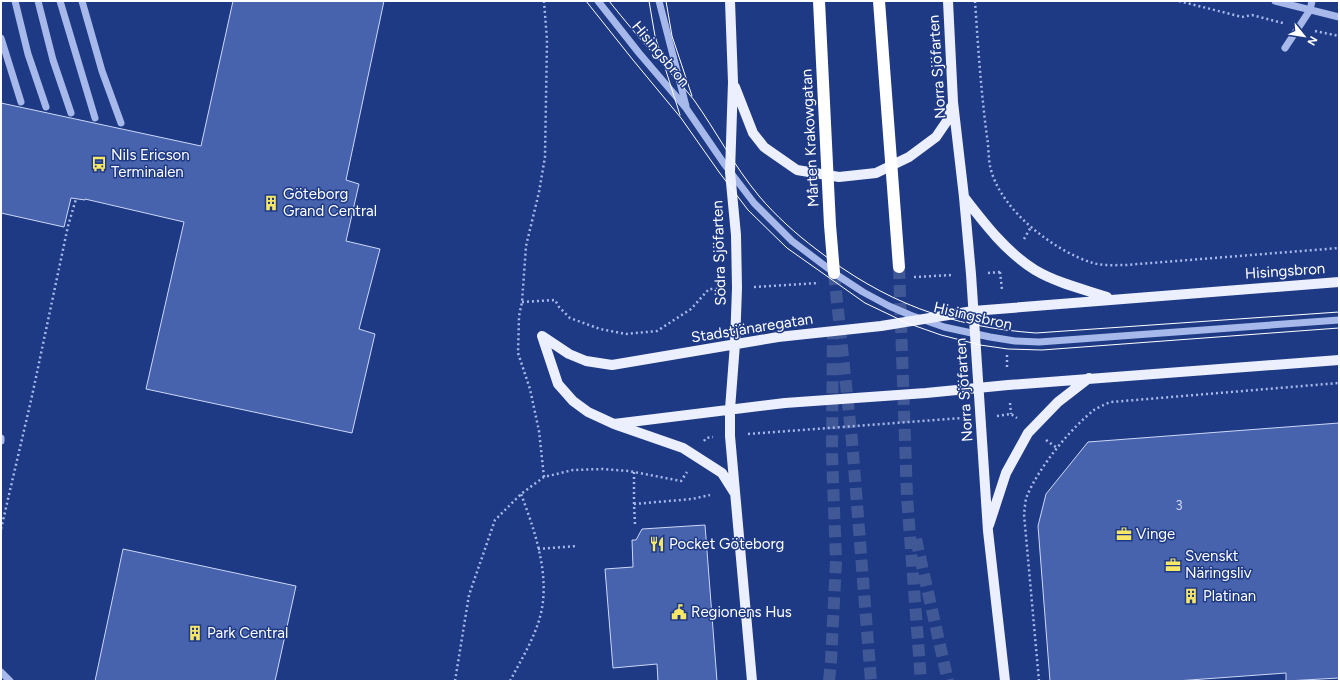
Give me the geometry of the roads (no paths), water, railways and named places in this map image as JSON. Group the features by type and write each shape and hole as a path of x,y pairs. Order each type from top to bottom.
{"highway":[{"name":"Mårten Krakowgatan","path":"819,1 830,225 834,273"},
{"path":"879,1 899,267"}],"main road":[{"name":"Södra Sjöfarten","path":"730,1 733,82 730,172 737,269 736,344 730,409 730,436 752,681"},
{"name":"Norra Sjöfarten","path":"948,1 953,102 964,197 979,387 988,531 1005,681"},
{"name":"Södra Sjöfarten","path":"733,82 753,133 764,147 797,170 839,177 876,173 909,157 936,137 948,118 953,102"},
{"name":"Hisingsbron","path":"964,197 984,223 1016,255 1035,270 1063,283 1113,299"},
{"name":"Hisingsbron","path":"973,311 1339,282"},
{"name":"Stadstjänaregatan","path":"614,424 588,412 573,401 558,384 542,336 569,354 580,359 612,365 778,337 881,326 973,311"},
{"path":"614,424 785,403 926,393 1089,378 1339,360"},
{"path":"988,531 1006,473 1031,429 1058,402 1089,378"},
{"name":"Södra Sjöfarten","path":"614,424 683,448 722,473 736,494"}],"street":[{"path":"15,1 28,54 46,108"},
{"path":"38,1 53,60 71,113"},
{"path":"60,1 95,118"},
{"path":"82,1 102,71 120,123"},
{"name":"Hisingsbron","path":"598,1 639,53 686,108 725,165 754,203 792,241 837,275 863,292 889,306 944,326 990,337 1015,341 1039,342 1339,320"},
{"name":"Hisingsbron","path":"659,1 686,108"},
{"path":"1275,1 1339,17"},
{"path":"1285,48 1310,10 1312,1"},
{"path":"1,38 21,102"},
{"path":"1,672 10,681"}],"tunnel":[{"path":"899,267 907,497 921,681"},
{"path":"834,273 852,441 871,681"},
{"path":"829,681 836,561 832,454 833,326"},
{"path":"916,539 948,681"}],"tram line":[{"path":"586,1 681,118 748,210 787,248 865,303 907,323 941,335 980,345 1008,349 1042,350 1339,328"},
{"path":"609,1 639,38 694,100 750,185 765,203 793,231 841,268 867,284 919,309 975,325 1036,333 1339,312"},
{"path":"649,1 655,36 680,115"},
{"path":"666,1 672,36 692,96"}],"place":[{"name":"Nils Ericson Terminalen","path":"99,164"},
{"name":"Göteborg Grand Central","path":"271,203"},
{"name":"Vinge","path":"1124,534"},
{"name":"Pocket Göteborg","path":"657,544"},
{"name":"Svenskt Näringsliv","path":"1173,565"},
{"name":"Platinan","path":"1191,596"},
{"name":"Regionens Hus","path":"679,612"},
{"name":"Park Central","path":"195,633"}]}
